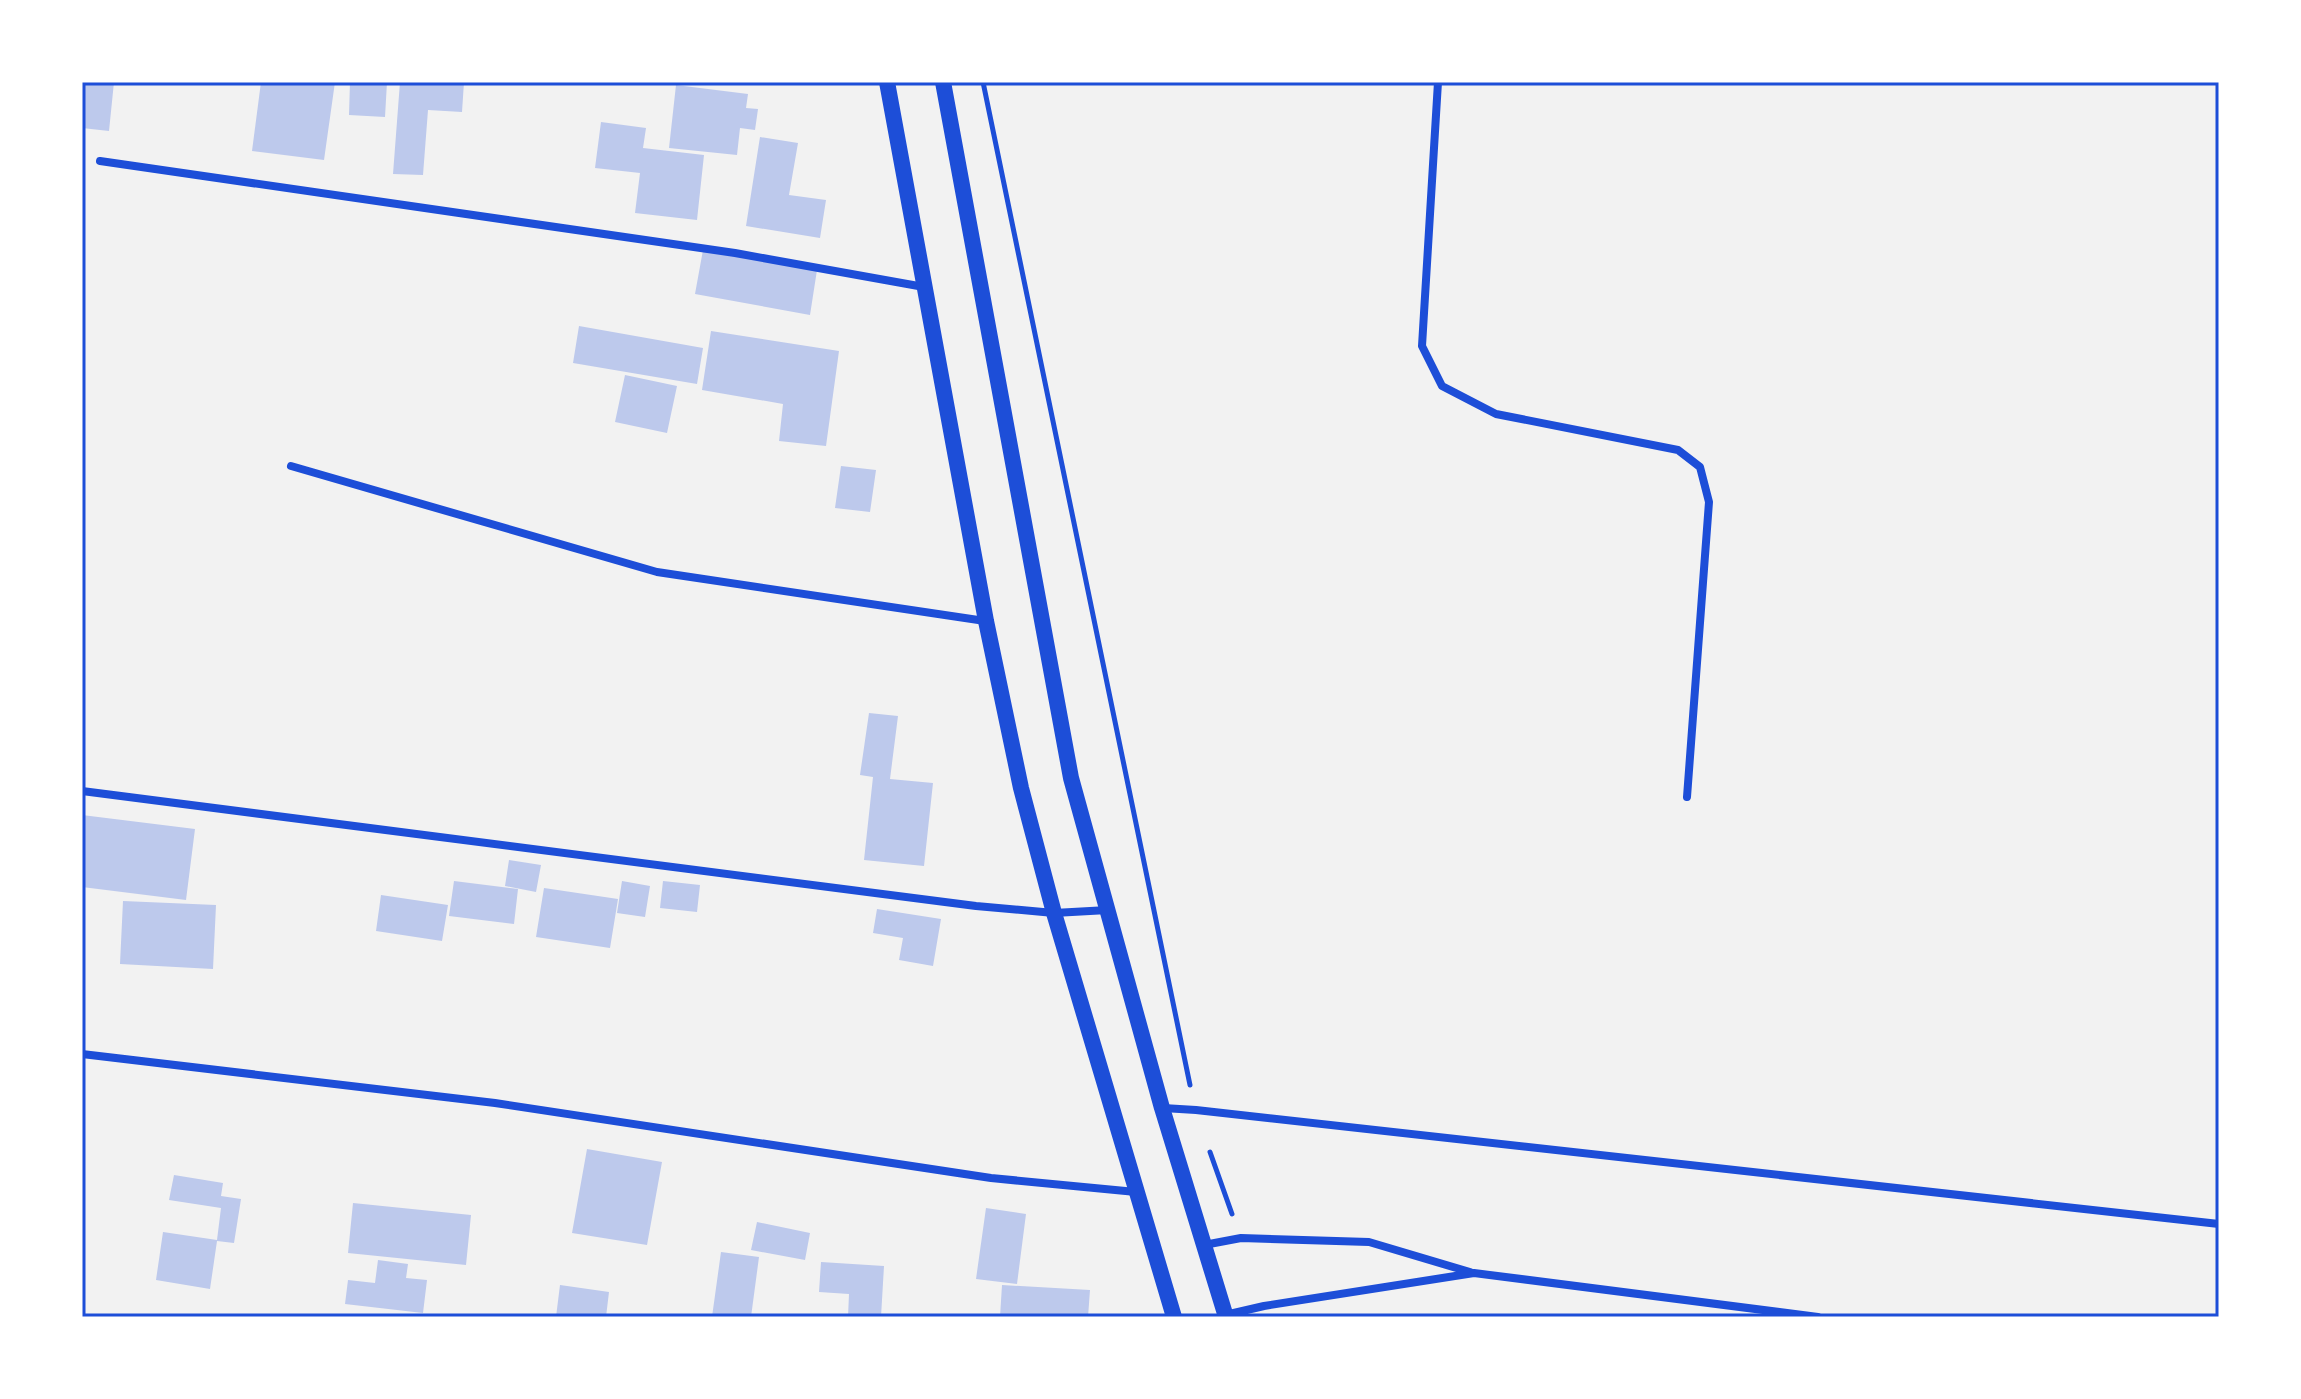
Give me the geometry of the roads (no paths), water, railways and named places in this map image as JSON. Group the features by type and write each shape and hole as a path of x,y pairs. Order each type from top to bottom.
{"main road":[{"path":"887,82 986,621 1021,788 1054,913 1174,1317"},
{"path":"943,82 1071,778 1162,1108 1226,1316"}],"street":[{"path":"1438,82 1422,346 1442,386 1496,414 1678,450 1700,467 1709,502 1687,797"},
{"path":"100,161 735,253 924,287"},
{"path":"291,466 657,572 986,621"},
{"path":"82,791 976,906 1054,913 1109,910"},
{"path":"82,1054 495,1103 991,1178 1136,1192"},
{"path":"1162,1108 2219,1224"},
{"path":"1204,1245 1241,1238 1369,1242 1474,1273 1818,1317"},
{"path":"1226,1316 1264,1306 1474,1273"}]}
